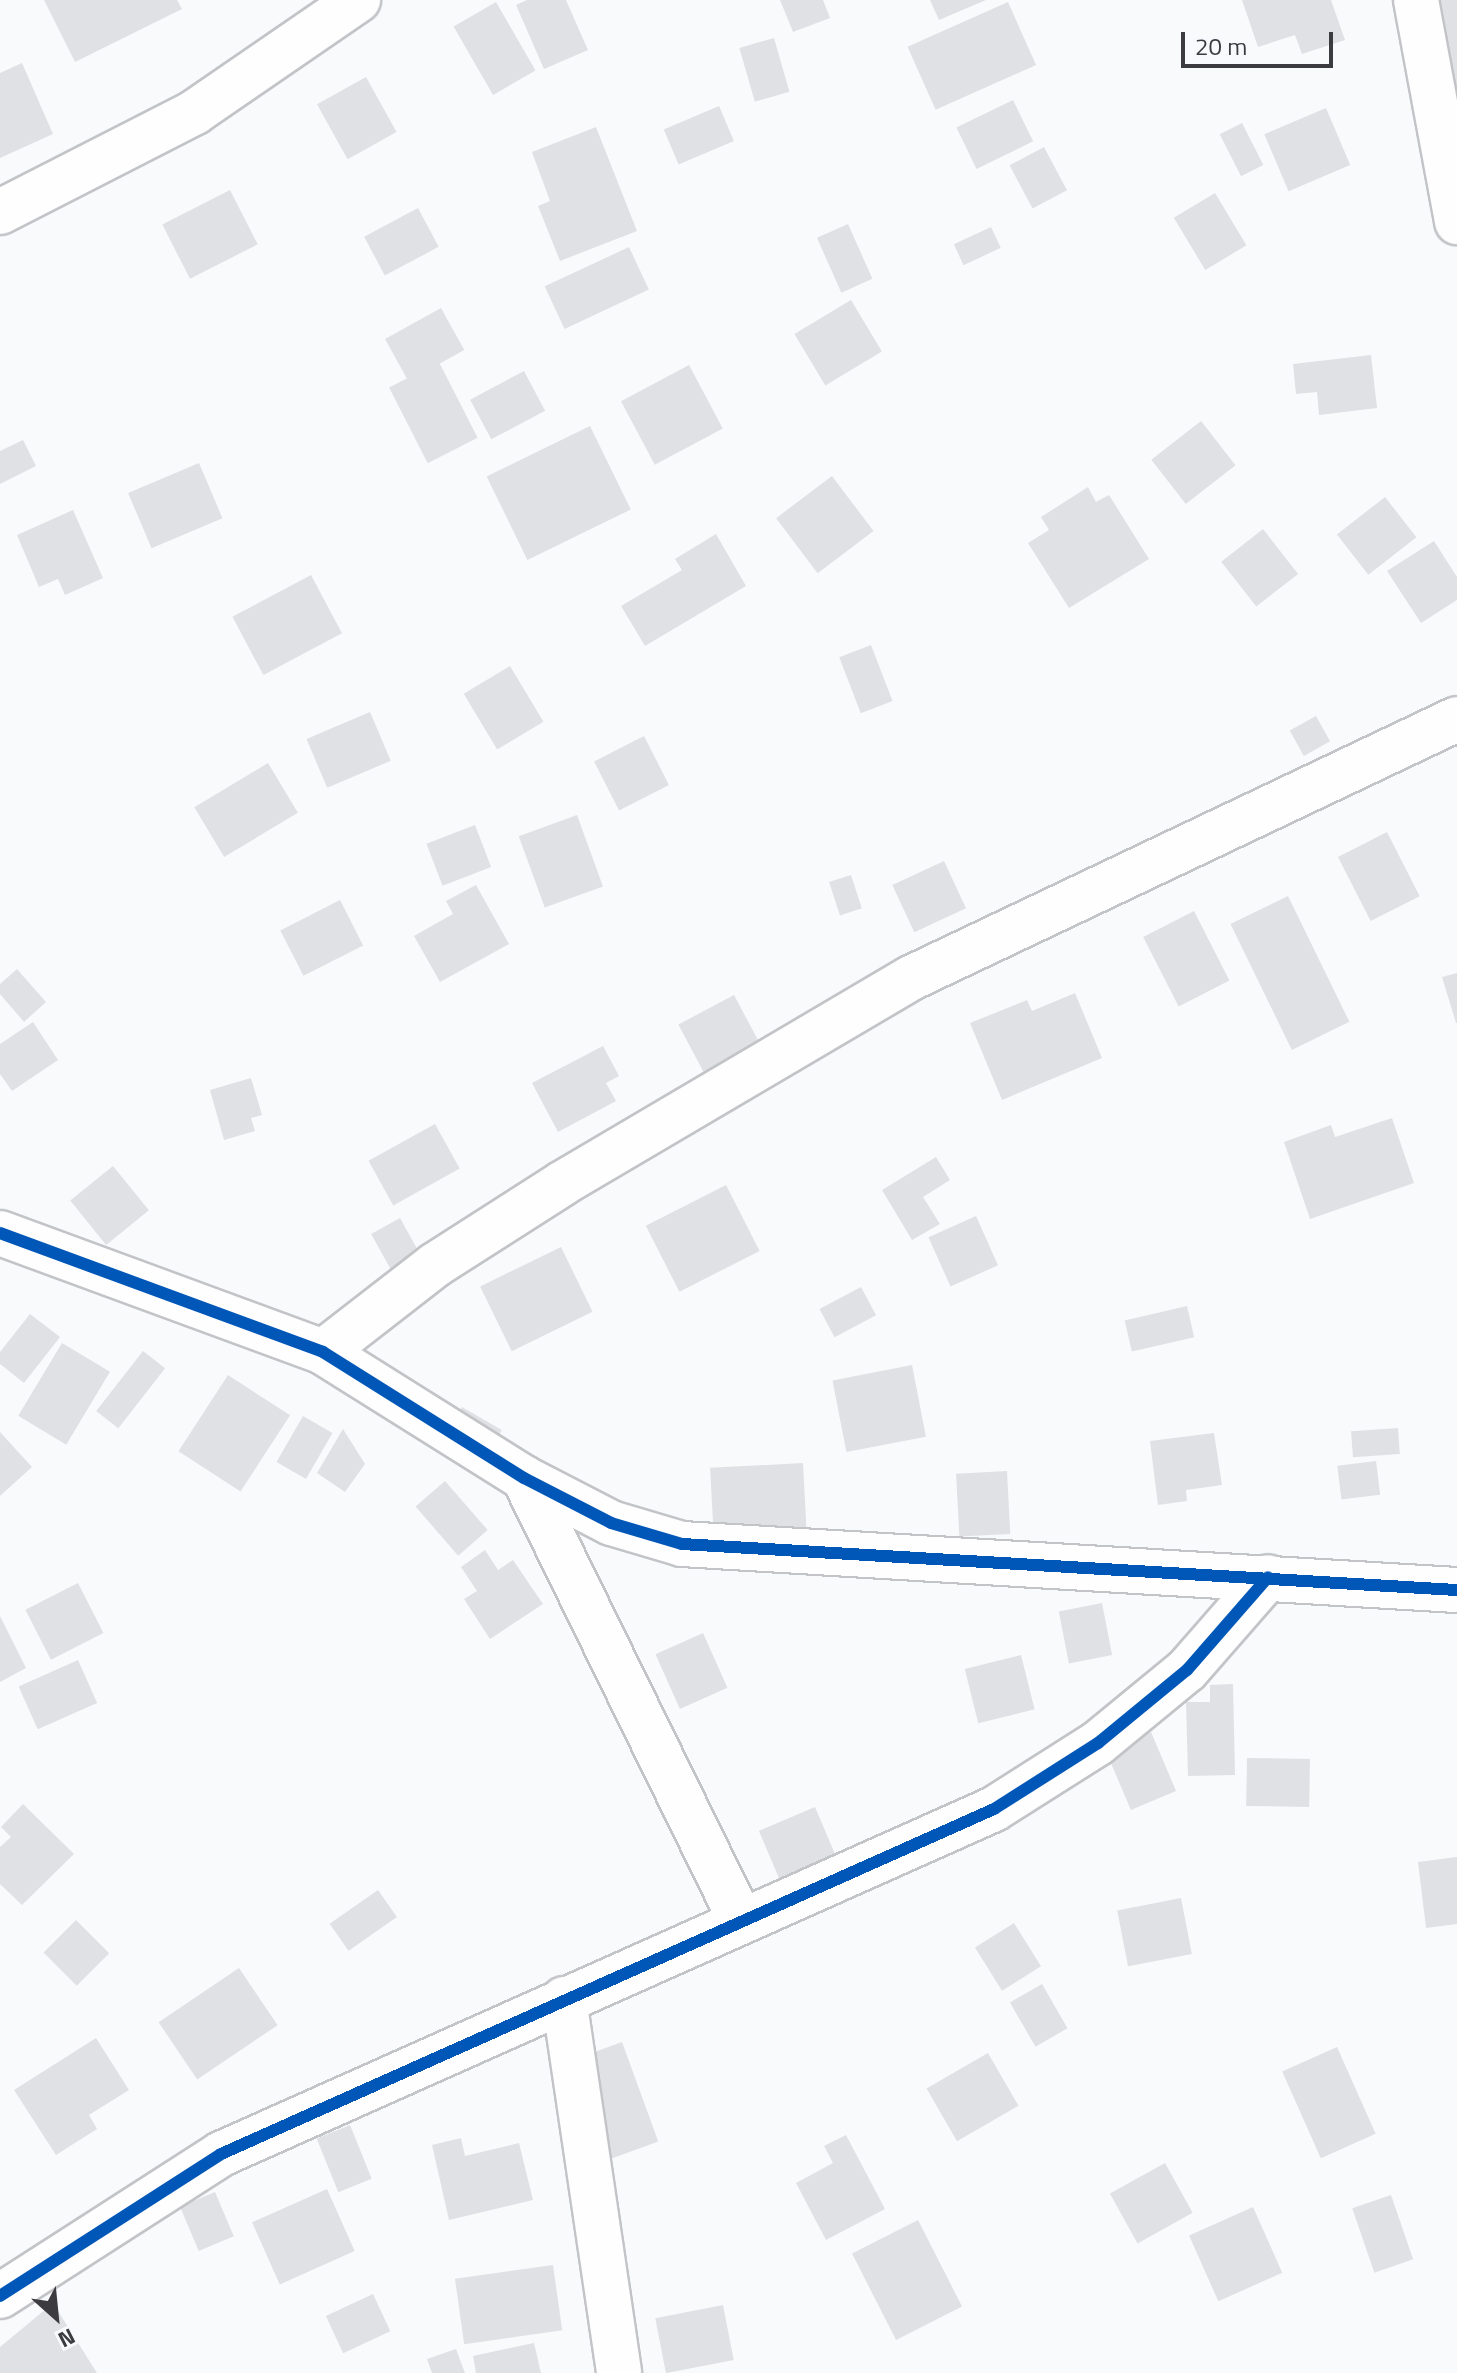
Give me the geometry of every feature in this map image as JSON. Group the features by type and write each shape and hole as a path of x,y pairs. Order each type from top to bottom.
{"street":[{"path":"0,212 183,119 358,0"},
{"path":"1416,0 1450,125 1457,222"},
{"path":"323,1352 435,1265 563,1183 911,978 1457,719"},
{"path":"0,1233 323,1352 524,1478 611,1523 682,1544 763,1554 1268,1577 1457,1590"},
{"path":"524,1478 741,1920"},
{"path":"0,2296 221,2154 741,1920 879,1866 994,1809 1085,1751 1187,1670 1268,1577"},
{"path":"564,1999 619,2373"}],"building":[{"path":"44,0 177,0 182,9 75,62"},
{"path":"527,0 566,0 588,50 544,69 516,5"},
{"path":"780,0 823,0 830,18 793,32"},
{"path":"930,0 986,0 939,20"},
{"path":"1242,0 1331,0 1345,40 1302,54 1295,35 1258,47"},
{"path":"1431,0 1457,0 1457,89 1454,90"},
{"path":"496,2 536,70 493,95 454,26"},
{"path":"1008,2 1036,65 936,110 908,47"},
{"path":"774,38 789,92 755,102 739,48"},
{"path":"22,63 53,134 0,158 0,73"},
{"path":"366,77 397,132 348,159 317,104"},
{"path":"1013,100 1033,141 977,169 956,128"},
{"path":"719,106 734,141 679,164 664,129"},
{"path":"1326,108 1350,165 1289,191 1264,134"},
{"path":"1242,123 1263,165 1241,176 1220,134"},
{"path":"596,127 637,231 560,261 538,206 550,201 532,152"},
{"path":"1044,147 1067,190 1033,209 1010,165"},
{"path":"230,190 258,244 190,279 162,225"},
{"path":"1215,193 1246,245 1205,270 1174,218"},
{"path":"418,208 439,247 385,275 364,237"},
{"path":"848,224 872,279 841,293 817,238"},
{"path":"991,227 1001,248 964,265 954,244"},
{"path":"629,247 649,290 565,329 545,286"},
{"path":"851,300 882,351 825,385 794,334"},
{"path":"441,308 464,350 408,381 385,339"},
{"path":"1371,355 1377,408 1319,415 1317,392 1296,394 1293,364"},
{"path":"439,362 478,438 428,463 389,387"},
{"path":"689,365 723,429 655,465 621,401"},
{"path":"524,371 545,411 491,439 470,400"},
{"path":"1201,421 1235,465 1186,504 1151,460"},
{"path":"590,426 631,510 527,560 487,476"},
{"path":"23,440 36,466 0,484 0,451"},
{"path":"199,463 222,518 152,548 128,493"},
{"path":"832,476 874,531 818,573 776,518"},
{"path":"1088,487 1096,502 1109,495 1149,559 1069,608 1028,543 1049,530 1041,517"},
{"path":"1385,497 1416,537 1368,575 1337,535"},
{"path":"73,510 103,578 65,595 58,579 39,587 17,535"},
{"path":"1263,529 1298,574 1256,607 1221,562"},
{"path":"716,534 746,586 645,646 621,606 682,570 675,559"},
{"path":"1434,541 1457,577 1457,600 1421,623 1387,571"},
{"path":"311,575 342,633 263,675 232,617"},
{"path":"871,645 893,701 861,713 839,657"},
{"path":"510,666 543,722 497,750 464,694"},
{"path":"370,712 391,761 327,788 306,739"},
{"path":"1316,716 1330,741 1304,756 1290,731"},
{"path":"644,736 669,785 619,810 594,761"},
{"path":"268,763 298,813 224,857 194,807"},
{"path":"577,815 603,886 545,908 519,836"},
{"path":"475,825 491,867 443,886 426,844"},
{"path":"1387,832 1420,896 1371,921 1338,857"},
{"path":"944,861 966,908 914,932 892,885"},
{"path":"851,875 862,908 840,915 829,882"},
{"path":"476,885 509,944 440,982 414,936 453,914 446,901"},
{"path":"1288,896 1349,1022 1292,1050 1230,924"},
{"path":"340,900 363,945 303,976 280,930"},
{"path":"1194,911 1229,980 1179,1006 1143,937"},
{"path":"17,969 46,1002 24,1022 0,994 0,984"},
{"path":"1457,973 1457,1023 1456,1023 1442,977"},
{"path":"1075,993 1102,1058 1002,1100 970,1023 1027,1000 1032,1011"},
{"path":"734,995 762,1047 706,1077 678,1025"},
{"path":"33,1022 58,1060 12,1091 0,1074 0,1044"},
{"path":"603,1046 619,1076 606,1083 616,1101 558,1132 532,1083"},
{"path":"251,1078 262,1115 251,1118 255,1131 224,1140 210,1090"},
{"path":"1392,1118 1414,1183 1310,1219 1284,1142 1331,1125 1335,1137"},
{"path":"435,1124 460,1169 393,1205 369,1161"},
{"path":"936,1157 950,1180 923,1197 940,1224 912,1240 882,1190"},
{"path":"113,1166 149,1210 106,1245 70,1201"},
{"path":"726,1185 760,1251 679,1292 646,1226"},
{"path":"976,1216 998,1265 950,1286 928,1237"},
{"path":"400,1218 423,1260 394,1276 371,1234"},
{"path":"561,1247 593,1312 512,1351 480,1286"},
{"path":"861,1287 876,1315 835,1337 820,1309"},
{"path":"1187,1306 1194,1337 1132,1352 1125,1320"},
{"path":"30,1314 60,1337 24,1383 0,1364 0,1352"},
{"path":"62,1343 110,1372 66,1445 18,1416"},
{"path":"143,1351 165,1368 118,1428 96,1411"},
{"path":"912,1365 926,1437 846,1452 832,1380"},
{"path":"228,1375 290,1415 240,1492 178,1451"},
{"path":"462,1407 502,1430 485,1459 446,1436"},
{"path":"303,1416 332,1433 306,1479 277,1462"},
{"path":"1398,1428 1400,1454 1353,1457 1351,1431"},
{"path":"343,1429 365,1464 345,1492 317,1473"},
{"path":"0,1432 32,1467 0,1496"},
{"path":"1214,1433 1222,1485 1186,1490 1187,1501 1158,1505 1150,1441"},
{"path":"1376,1461 1380,1495 1341,1499 1337,1466"},
{"path":"803,1463 807,1532 714,1537 710,1468"},
{"path":"1007,1471 1010,1534 959,1537 956,1474"},
{"path":"445,1481 488,1530 458,1556 416,1507"},
{"path":"485,1550 498,1570 513,1560 543,1604 490,1639 464,1599 477,1591 461,1567"},
{"path":"78,1583 103,1633 51,1660 25,1610"},
{"path":"1102,1603 1112,1655 1069,1663 1059,1611"},
{"path":"0,1616 26,1668 0,1682"},
{"path":"703,1633 727,1688 680,1709 655,1654"},
{"path":"1021,1655 1035,1709 978,1723 965,1669"},
{"path":"78,1660 97,1703 38,1729 19,1686"},
{"path":"1233,1684 1235,1775 1188,1776 1186,1702 1210,1702 1210,1685"},
{"path":"1151,1732 1176,1791 1131,1810 1106,1751"},
{"path":"1247,1758 1310,1759 1309,1807 1246,1806"},
{"path":"23,1804 74,1854 22,1905 0,1884 0,1847 11,1837 1,1827"},
{"path":"815,1807 836,1856 780,1880 759,1831"},
{"path":"1457,1857 1457,1924 1426,1928 1418,1862"},
{"path":"378,1890 397,1917 349,1951 330,1924"},
{"path":"1181,1898 1192,1954 1128,1966 1117,1910"},
{"path":"76,1920 109,1953 77,1986 43,1953"},
{"path":"1014,1923 1041,1966 1002,1991 975,1947"},
{"path":"239,1968 278,2025 197,2079 159,2022"},
{"path":"1042,1984 1068,2028 1035,2047 1010,2002"},
{"path":"96,2038 129,2090 89,2115 97,2129 56,2155 14,2090"},
{"path":"622,2042 658,2142 608,2160 571,2060"},
{"path":"1337,2047 1376,2134 1321,2158 1282,2071"},
{"path":"988,2053 1018,2106 957,2141 927,2088"},
{"path":"350,2125 372,2179 338,2192 317,2138"},
{"path":"846,2135 885,2209 826,2240 796,2183 833,2163 824,2146"},
{"path":"461,2138 465,2156 519,2143 533,2200 449,2220 432,2145"},
{"path":"1165,2163 1193,2213 1138,2243 1110,2194"},
{"path":"327,2189 355,2251 280,2284 252,2222"},
{"path":"215,2192 234,2236 199,2251 180,2207"},
{"path":"1391,2195 1413,2259 1374,2273 1352,2208"},
{"path":"1253,2207 1282,2273 1218,2301 1189,2235"},
{"path":"918,2220 962,2306 896,2340 852,2254"},
{"path":"553,2265 562,2330 464,2344 455,2279"},
{"path":"373,2294 390,2331 343,2353 326,2316"},
{"path":"53,2303 97,2373 0,2373 0,2347"},
{"path":"723,2305 734,2360 666,2373 655,2318"},
{"path":"534,2343 541,2373 476,2373 473,2356"},
{"path":"456,2349 465,2373 432,2373 427,2359"}],"cycle path":[{"path":"0,1233 323,1352 524,1478 611,1523 682,1544 1457,1590"},
{"path":"0,2296 221,2154 994,1809 1098,1743 1187,1670 1268,1577"}]}
